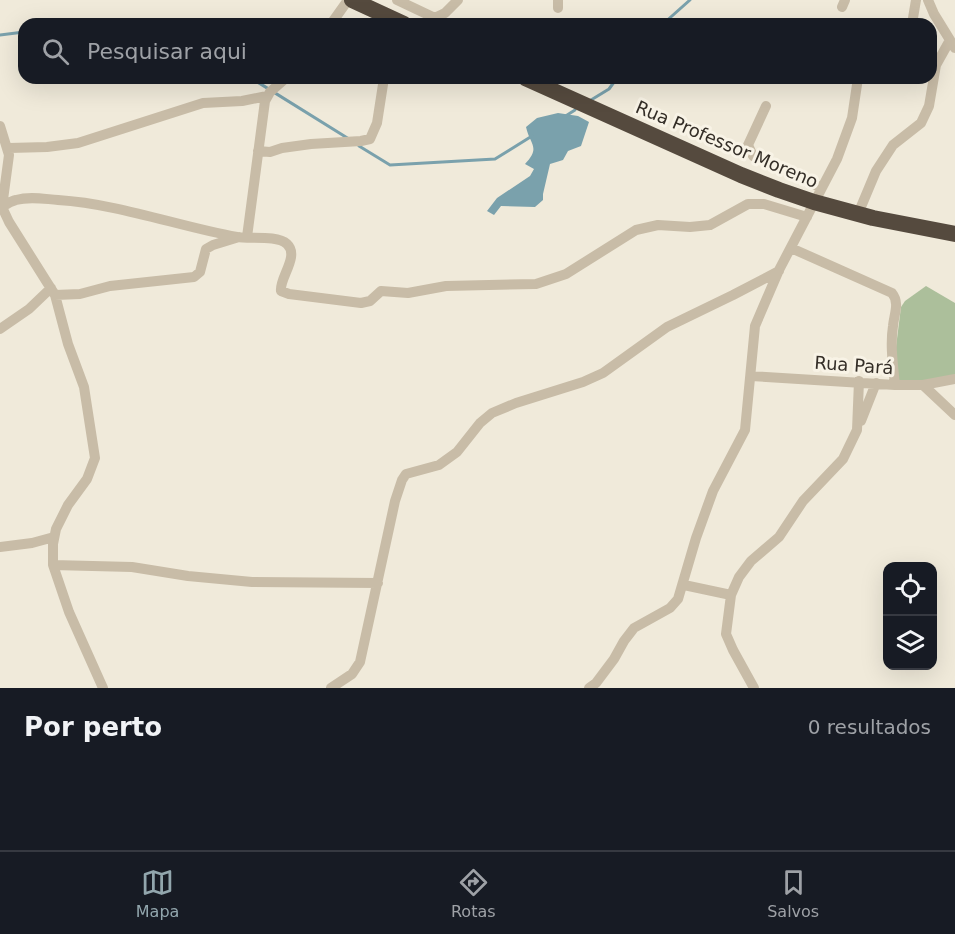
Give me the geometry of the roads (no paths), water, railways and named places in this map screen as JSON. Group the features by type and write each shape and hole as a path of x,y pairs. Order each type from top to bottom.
{"highway":[{"path":"350,0 389,18"},
{"name":"Rua Professor Moreno","path":"538,84 741,175 814,203 955,234"}],"street":[{"path":"336,18 350,0"},
{"path":"397,0 435,18 445,13 458,0"},
{"path":"913,18 916,0"},
{"path":"928,0 936,18"},
{"path":"937,19 952,44 937,65"},
{"path":"9,148 78,143 203,104 242,101 267,96 280,84"},
{"path":"258,151 270,152 282,148 370,139 377,123 383,84"},
{"path":"589,688 596,683 614,659 624,640 634,628 674,605 684,585 696,538 713,491 745,430 755,326 779,270 837,159 852,118 857,84"},
{"path":"858,214 876,171 893,145 921,123 929,106 933,84"},
{"path":"244,237 267,96"},
{"path":"766,106 748,145 753,156 779,166 814,203"},
{"path":"0,126 9,148 9,170 1,207 53,292 68,344 84,387 95,458 87,479 59,520 54,537 53,565 69,612 103,688"},
{"path":"1,207 14,200 23,199 79,201 244,237 280,240 290,247 288,270 281,291 362,303 370,301 379,292 387,291 413,293 446,286 536,284 566,274 636,230 658,225 690,227 710,225 748,204 814,203"},
{"path":"0,329 53,292 80,294 110,286 194,277 200,272 206,249 244,237"},
{"path":"791,248 865,280 895,296 896,308 892,336 895,385"},
{"path":"331,688 352,674 360,662 395,501 406,474 439,465 457,452 480,423 492,413 516,403 584,382 603,373 667,327 779,270"},
{"name":"Rua Pará","path":"751,376 860,381 895,385 923,385 953,380"},
{"path":"952,411 947,393 953,380"},
{"path":"857,430 860,381"},
{"path":"754,688 726,633 731,595 739,577 751,561 779,537 803,501 843,459 876,383"},
{"path":"923,385 952,411"},
{"path":"0,547 32,543 54,537"},
{"path":"53,565 132,567 188,576 252,582 378,583"},
{"path":"684,585 731,595"}],"water":[{"path":"558,113 578,116 589,122 581,146 568,151 563,160 550,164 543,200 535,207 501,206 494,215 487,211 497,198 530,176 534,169 525,164 533,150 526,127 537,118"}],"waterway":[{"path":"670,18 690,0"},
{"path":"0,35 18,33"},
{"path":"261,84 349,139"},
{"path":"591,100 609,89 613,84"},
{"path":"564,117 575,110"},
{"path":"359,146 390,165 495,159 532,136"}]}
